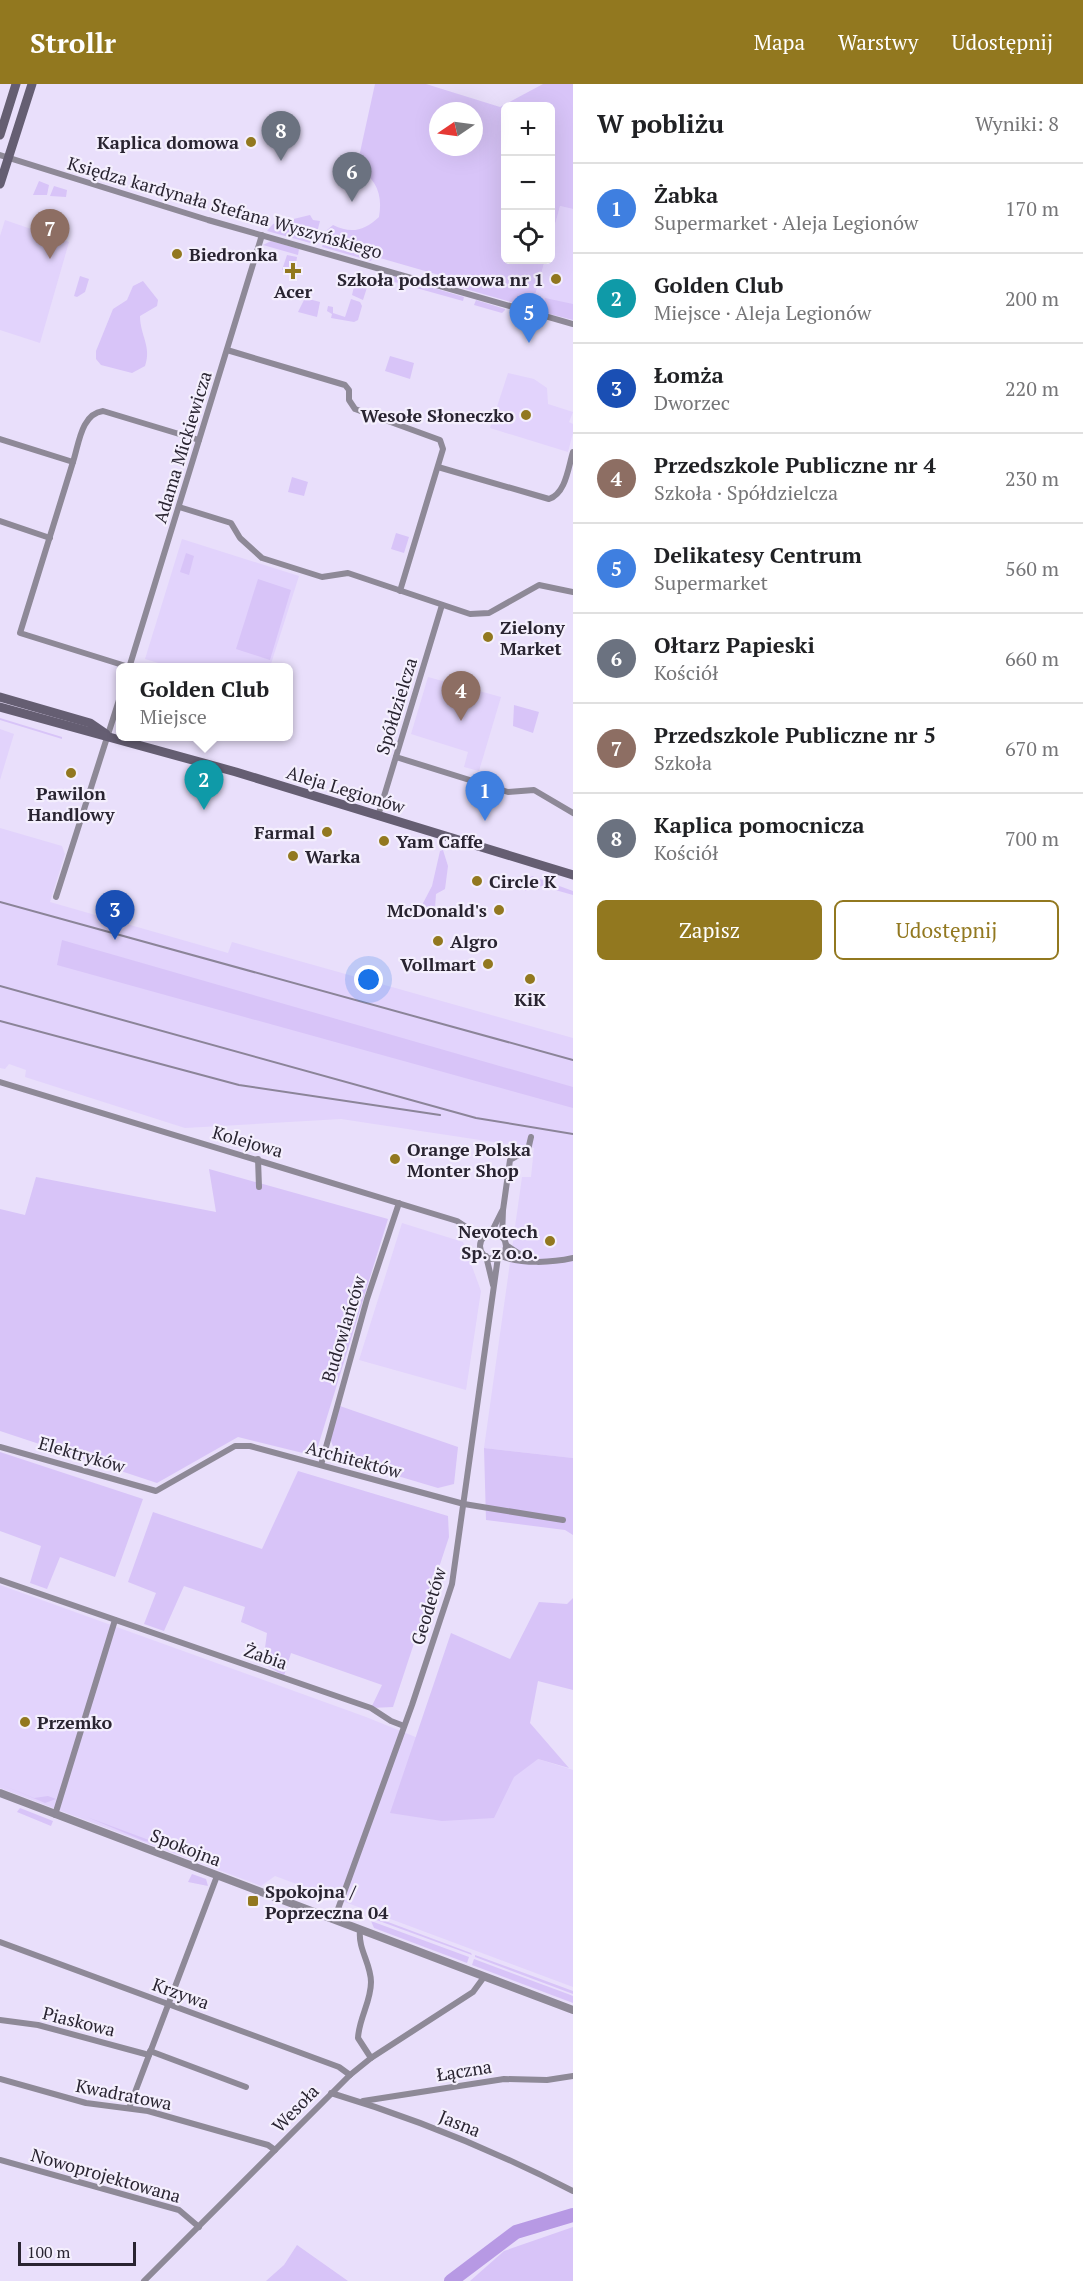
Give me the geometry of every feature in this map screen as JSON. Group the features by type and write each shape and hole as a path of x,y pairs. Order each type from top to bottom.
{"main road":[{"path":"0,135 16,84"},
{"path":"0,184 4,157 32,84"},
{"name":"Aleja Legionów","path":"0,697 90,723 108,735"},
{"name":"Aleja Legionów","path":"0,707 87,733 116,737"},
{"name":"Aleja Legionów","path":"128,741 573,875"}],"street":[{"name":"Księdza kardynała Stefana Wyszyńskiego","path":"4,157 262,235 573,324"},
{"name":"Adama Mickiewicza","path":"130,663 262,235"},
{"path":"227,350 348,387 351,404 355,409 438,438 443,448 400,591"},
{"path":"116,663 20,633 87,421 98,412 111,412 199,440"},
{"path":"0,439 73,462"},
{"path":"438,467 549,499 562,489 573,452"},
{"path":"179,507 231,523 240,538 262,558 322,577 348,573 442,605 481,615 492,612 540,585 573,592"},
{"path":"0,521 50,538"},
{"name":"Spółdzielcza","path":"378,816 442,605"},
{"path":"56,897 116,709"},
{"path":"396,757 508,792 534,790 573,813"},
{"name":"Kolejowa","path":"0,1082 399,1203 462,1224 483,1238"},
{"path":"527,1259 506,1245 502,1237 510,1160 528,1150 531,1137"},
{"path":"258,1159 259,1187"},
{"name":"Budowlańców","path":"321,1466 367,1299 399,1203"},
{"path":"493,1286 486,1257 480,1245 483,1238 491,1233 503,1210"},
{"path":"491,1233 502,1237"},
{"path":"500,1257 506,1245"},
{"path":"486,1257 547,1262 573,1258"},
{"name":"Geodetów","path":"334,1920 405,1726 452,1584 493,1286 500,1257"},
{"name":"Architektów","path":"156,1491 235,1446 250,1446 464,1504 563,1520"},
{"name":"Elektryków","path":"0,1447 156,1491"},
{"name":"Żabia","path":"0,1580 371,1708 391,1721 405,1726"},
{"path":"55,1815 115,1620"},
{"name":"Spokojna","path":"0,1793 573,2010"},
{"path":"129,2108 216,1876"},
{"path":"360,1930 360,1942 370,1973 371,1987 358,2038 371,2058"},
{"name":"Krzywa","path":"0,1942 339,2067 350,2075"},
{"name":"Wesoła","path":"144,2281 350,2075 371,2058 473,1992 484,1977"},
{"name":"Piaskowa","path":"0,2020 38,2025 150,2053 246,2087"},
{"name":"Łączna","path":"360,2102 499,2080 547,2080 573,2076"},
{"name":"Kwadratowa","path":"0,2079 76,2101 129,2108 268,2145 275,2150"},
{"name":"Jasna","path":"331,2093 470,2143 573,2191"},
{"name":"Nowoprojektowana","path":"0,2160 179,2210 199,2227"}],"shaded area":[{"path":"375,84 426,84 501,106 501,264 544,264 534,299 528,307 445,283 446,277 373,256 371,261 322,247 327,230 333,225 346,230 357,230 379,217 379,194 369,176 357,166"},
{"path":"543,84 573,84 573,209 560,206 555,225 555,102 509,102"},
{"path":"39,181 49,185 47,195 33,195"},
{"path":"54,186 67,190 66,197 50,196"},
{"name":"Szkoła podstawowa nr 1","path":"560,206 573,209 573,318 532,307 544,264 555,264 555,225"},
{"path":"310,215 313,220 320,221 314,244 267,231 273,224"},
{"path":"5,220 69,242 40,343 0,330 0,236"},
{"path":"271,241 299,249 298,255 263,245"},
{"path":"287,255 297,257 296,264 282,270"},
{"path":"357,274 370,278 363,300 352,295"},
{"path":"390,275 464,297 463,301 391,281 387,278"},
{"path":"80,276 89,279 85,292 77,297 74,296"},
{"path":"143,281 158,300 157,306 140,316 147,353 145,366 132,373 101,365 96,359 96,351 113,309 127,300 133,286"},
{"path":"305,298 320,302 317,317 298,312"},
{"path":"545,298 573,304 573,320 546,313 543,307"},
{"path":"351,299 360,302 362,306 358,320 354,322 331,318 332,314 327,311 328,306 333,307 333,313 345,317"},
{"path":"476,300 505,310 502,313 474,305"},
{"path":"390,356 414,363 410,379 385,371"},
{"path":"508,373 534,379 547,388 548,404 573,412 569,422 573,424 573,433 568,452 490,428"},
{"path":"292,477 308,482 304,496 288,492"},
{"path":"396,533 409,537 404,553 391,549"},
{"path":"182,539 299,576 271,663 158,663 145,659"},
{"path":"186,553 194,556 189,575 180,572"},
{"path":"258,579 291,590 270,660 236,649"},
{"path":"428,677 501,697 479,771 464,767 468,752 411,734"},
{"path":"514,705 539,712 533,733 513,726"},
{"path":"0,718 62,737 62,739 0,720"},
{"path":"0,729 14,734 0,780"},
{"path":"0,828 62,846 65,854 50,902 228,953 232,942 573,1038 573,1458 484,1448 522,1177 531,1177 534,1148 341,1119 185,1128 25,1077 26,1070 9,1064 5,1069 0,1068"},
{"path":"443,850 448,866 445,889 436,894 435,908 421,907 432,886 440,851"},
{"path":"532,876 573,891 573,895 541,886 539,890 531,888 525,891 524,882"},
{"path":"62,940 573,1087 573,1108 57,965"},
{"path":"209,1169 388,1219 315,1456 238,1437 157,1483 0,1431 0,1209 25,1215 36,1177 216,1212"},
{"path":"402,1223 463,1242 481,1291 466,1390 359,1360"},
{"path":"337,1405 458,1447 454,1484 438,1488 337,1458 329,1435"},
{"path":"484,1448 573,1458 573,1535 565,1530 486,1520"},
{"path":"0,1452 143,1499 115,1577 60,1557 47,1589 30,1583 41,1546 0,1531"},
{"path":"298,1471 448,1516 449,1537 393,1707 371,1708 382,1685 291,1653 284,1676 263,1663 267,1633 241,1622 245,1607 184,1586 164,1631 144,1624 156,1593 128,1582 153,1512 262,1549"},
{"path":"0,1585 366,1717 418,1738 538,1759 573,1770 573,1987 275,1876 261,1886 0,1788"},
{"path":"573,1598 573,1690 538,1681 530,1723 569,1768 538,1759 514,1777 494,1818 442,1821 390,1813 451,1633 510,1659 539,1602 567,1604"},
{"path":"0,1784 34,1798 48,1796 56,1799 45,1803"},
{"path":"20,1808 53,1821 51,1826 17,1812"},
{"path":"87,1817 157,1843 144,1841"},
{"path":"192,1874 206,1879 208,1886 188,1882"},
{"path":"372,1916 471,1953 472,1955 371,1918"},
{"path":"371,1921 469,1957 467,1963 374,1928"},
{"path":"475,1955 573,1991 573,1994 475,1957"},
{"path":"474,1959 573,1996 573,2003 472,1965"},
{"path":"573,2227 573,2281 470,2281 504,2251"},
{"path":"297,2245 348,2281 266,2281 284,2265"}],"waterway":[{"path":"451,2281 516,2232 573,2215"}],"railway":[{"path":"0,902 573,1060"},
{"path":"0,986 476,1118 573,1134"},
{"path":"0,1021 239,1085 440,1115"}],"place":[{"name":"Kaplica domowa","path":"251,142"},
{"name":"Kaplica pomocnicza","path":"281,161"},
{"name":"Ołtarz Papieski","path":"352,202"},
{"name":"Biedronka","path":"177,254"},
{"name":"Przedszkole Publiczne nr 5","path":"50,259"},
{"name":"Acer","path":"293,271"},
{"name":"Szkoła podstawowa nr 1","path":"556,279"},
{"name":"Delikatesy Centrum","path":"529,343"},
{"name":"Wesołe Słoneczko","path":"526,415"},
{"name":"Zielony Market","path":"488,637"},
{"name":"Przedszkole Publiczne nr 4","path":"461,721"},
{"name":"Pawilon Handlowy","path":"71,773"},
{"name":"Golden Club","path":"204,810"},
{"name":"Żabka","path":"485,821"},
{"name":"Farmal","path":"327,832"},
{"name":"Yam Caffe","path":"384,841"},
{"name":"Warka","path":"293,856"},
{"name":"Circle K","path":"477,881"},
{"name":"McDonald's","path":"499,910"},
{"name":"Łomża","path":"115,940"},
{"name":"Algro","path":"438,941"},
{"name":"Vollmart","path":"488,964"},
{"name":"KiK","path":"530,979"},
{"name":"Orange Polska Monter Shop","path":"395,1159"},
{"name":"Nevotech Sp. z o.o.","path":"550,1241"},
{"name":"Przemko","path":"25,1722"},
{"name":"Spokojna / Poprzeczna 04","path":"253,1901"}]}
